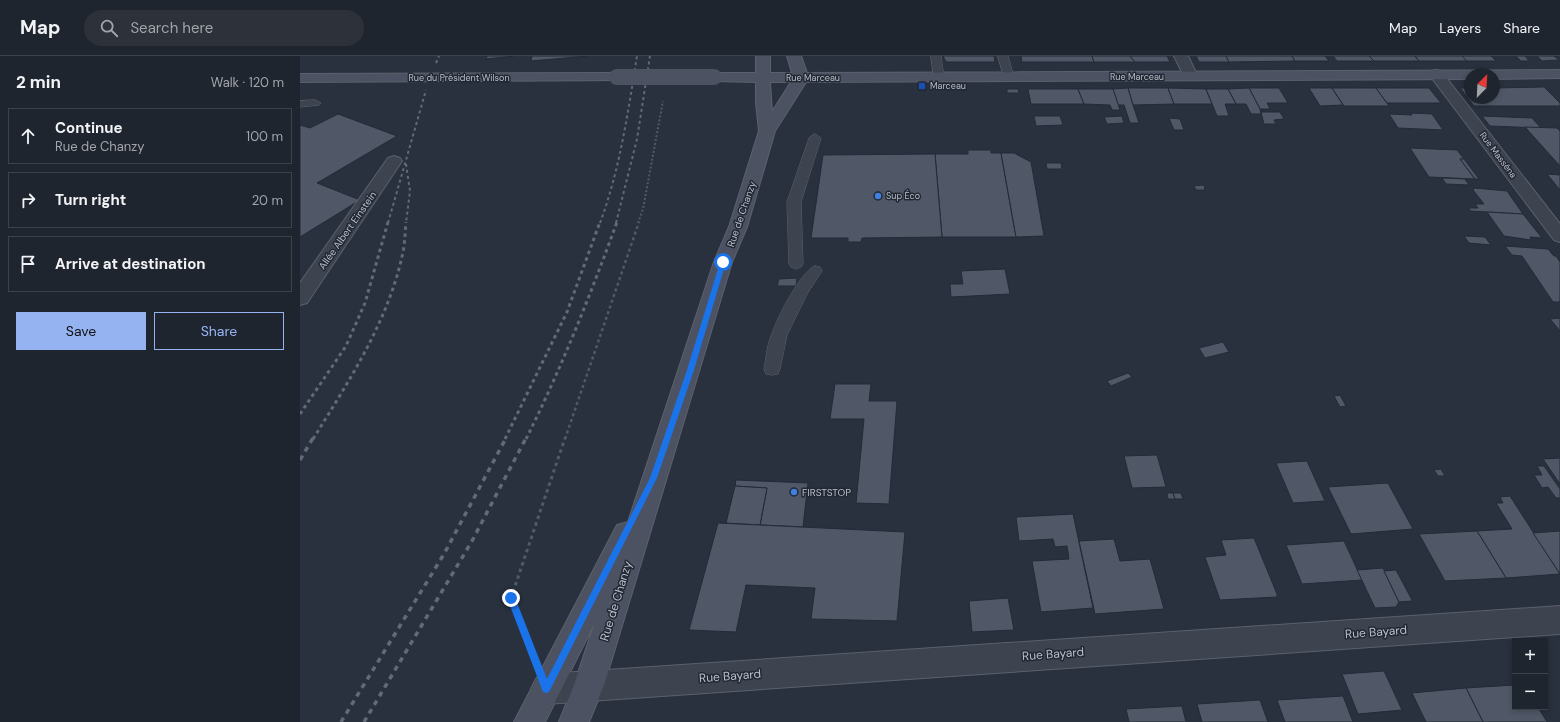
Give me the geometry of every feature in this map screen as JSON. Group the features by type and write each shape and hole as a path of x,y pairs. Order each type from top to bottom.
{"main road":[{"name":"Rue de Chanzy","path":"763,56 763,103 767,131"},
{"path":"794,56 800,78"},
{"name":"Rue Marceau","path":"714,77 939,78 1560,74"},
{"name":"Rue du Président Wilson","path":"300,78 714,77"},
{"name":"Rue de Chanzy","path":"574,722 589,685 723,262 738,226 767,131 800,78"},
{"name":"Rue de Chanzy","path":"529,722 654,478"}],"street":[{"path":"1181,56 1191,77"},
{"name":"Rue Masséna","path":"1436,74 1560,236"},
{"name":"Allée Albert Einstein","path":"300,298 394,161"},
{"name":"Rue Bayard","path":"546,689 1560,620"}],"lane":[{"path":"936,56 939,78"},
{"path":"1003,56 1009,77"},
{"path":"300,104 315,103"},
{"path":"796,264 794,202 815,138"},
{"path":"772,368 779,335 800,292 815,271"}],"path":[{"path":"546,689 511,598 643,209 664,98"}],"building":[{"path":"487,56 515,56 486,59"},
{"path":"532,56 588,56 531,61"},
{"path":"943,56 994,56 995,62 946,62"},
{"path":"1021,56 1092,56 1094,62 1022,62"},
{"path":"1092,56 1130,56 1135,62 1094,62"},
{"path":"1130,56 1167,56 1170,62 1135,62"},
{"path":"1196,56 1226,56 1229,62 1199,62"},
{"path":"1226,56 1292,56 1295,61 1229,62"},
{"path":"1292,56 1325,56 1329,61 1295,61"},
{"path":"1333,56 1369,56 1374,61 1337,61"},
{"path":"1369,56 1415,56 1419,61 1374,61"},
{"path":"1415,56 1462,56 1467,61 1419,61"},
{"path":"1462,56 1491,56 1496,61 1467,61"},
{"path":"1516,56 1525,56 1529,61 1521,61"},
{"path":"1537,56 1554,56 1559,60 1542,61"},
{"path":"1544,87 1560,103 1560,106 1474,106 1472,104 1500,104 1500,88"},
{"path":"1128,88 1168,88 1174,104 1133,105"},
{"path":"1128,88 1139,123 1130,123 1124,105 1118,105 1113,89"},
{"path":"1168,88 1206,89 1212,104 1174,104"},
{"path":"1249,88 1279,88 1288,103 1267,103 1270,109 1260,109"},
{"path":"1249,88 1261,114 1251,114 1246,104 1236,104 1228,89"},
{"path":"1309,88 1332,88 1343,105 1320,106"},
{"path":"1332,88 1376,88 1389,106 1344,106"},
{"path":"1376,88 1429,88 1441,103 1387,103"},
{"path":"1460,88 1464,88 1464,93"},
{"path":"1007,89 1018,89 1019,93 1007,93"},
{"path":"1028,89 1078,89 1084,104 1031,104"},
{"path":"1078,89 1113,89 1120,110 1112,110 1110,105 1084,104"},
{"path":"1206,89 1228,89 1236,104 1225,104 1229,116 1217,116"},
{"path":"1261,112 1280,112 1284,119 1274,120 1276,124 1264,124"},
{"path":"1411,113 1432,114 1443,130 1398,128 1389,114 1412,115"},
{"path":"338,114 397,136 317,183 360,200 300,237 300,125 310,128"},
{"path":"1034,116 1060,116 1063,125 1036,126"},
{"path":"1122,116 1124,123 1107,124 1104,117"},
{"path":"1482,116 1532,118 1541,128 1490,126"},
{"path":"1169,118 1180,119 1184,130 1174,130"},
{"path":"1525,127 1557,128 1560,131 1560,166"},
{"path":"1410,148 1457,150 1464,159 1460,159 1475,179 1429,177"},
{"path":"968,150 991,150 991,153 1001,153 1016,237 942,237 935,154 968,154"},
{"path":"1001,153 1014,153 1031,162 1044,236 1016,237"},
{"name":"Sup Éco","path":"935,154 942,237 862,238 861,242 848,242 848,238 811,238 823,155"},
{"path":"1460,159 1464,159 1479,179 1475,179"},
{"path":"1046,163 1061,163 1062,169 1047,169"},
{"path":"1547,174 1560,175 1560,190"},
{"path":"1442,178 1465,179 1469,185 1446,184"},
{"path":"1204,185 1205,190 1196,190 1194,186"},
{"path":"1475,188 1507,191 1523,214 1470,211 1469,208 1478,208 1475,204 1484,204 1473,190"},
{"path":"1487,212 1523,214 1542,238 1530,237 1531,240 1504,236"},
{"path":"1464,236 1485,237 1491,245 1469,243"},
{"path":"1505,246 1548,249 1554,256 1556,256 1560,262 1560,302 1553,302 1522,256 1512,255"},
{"path":"1005,269 1010,294 951,297 950,284 963,284 961,271"},
{"path":"797,278 796,286 777,286 779,279"},
{"path":"1560,318 1560,331 1550,319"},
{"path":"1223,342 1229,352 1205,358 1199,348"},
{"path":"1128,373 1132,377 1111,386 1107,381"},
{"path":"835,384 871,384 869,401 897,401 889,504 856,503 864,419 830,419"},
{"path":"1340,395 1346,406 1340,407 1334,396"},
{"path":"1157,455 1166,487 1132,488 1124,456"},
{"path":"1560,458 1560,484 1543,459"},
{"path":"1307,461 1325,501 1293,503 1276,463"},
{"path":"1537,466 1544,466 1560,489 1560,498 1556,498 1548,487 1542,488 1534,475 1542,475"},
{"path":"1441,469 1445,476 1438,476 1434,470"},
{"path":"736,480 808,483 803,527 760,525 767,488 735,486"},
{"path":"1388,483 1413,529 1351,534 1328,487"},
{"path":"735,486 767,488 760,525 726,523"},
{"path":"1167,493 1173,493 1175,499 1168,499"},
{"path":"1173,493 1181,493 1183,499 1175,499"},
{"path":"1510,496 1560,574 1506,578 1477,531 1512,529 1496,503 1503,503 1500,497"},
{"path":"1073,514 1093,608 1041,612 1032,561 1069,559 1067,546 1055,547 1053,539 1019,541 1016,517"},
{"path":"718,523 905,532 897,621 811,619 815,588 746,585 736,632 689,630"},
{"path":"1477,531 1506,578 1445,581 1419,534"},
{"path":"1560,531 1560,574 1533,533"},
{"path":"1254,538 1277,597 1220,600 1205,557 1226,555 1221,540"},
{"path":"1114,539 1120,561 1150,559 1164,609 1095,614 1079,541"},
{"path":"1344,541 1362,580 1302,584 1286,545"},
{"path":"1383,568 1399,602 1396,607 1375,608 1357,570"},
{"path":"1396,570 1412,601 1399,602 1384,571"},
{"path":"1008,598 1014,630 972,632 969,601"},
{"path":"1384,671 1402,710 1358,714 1342,674"},
{"path":"1512,685 1512,710 1540,710 1547,722 1483,722 1466,688"},
{"path":"1466,688 1483,722 1426,722 1412,693"},
{"path":"1343,696 1353,722 1285,722 1277,700"},
{"path":"1260,700 1268,722 1202,722 1197,704"},
{"path":"1182,706 1186,722 1129,722 1126,709"}],"railway":[{"path":"436,63 439,56"},
{"path":"600,223 618,161 627,119 637,56"},
{"path":"616,223 637,139 650,56"},
{"path":"388,223 426,90"},
{"path":"406,164 410,191 406,223"},
{"path":"300,414 346,346 365,303 388,222"},
{"path":"313,439 354,372 378,326 397,277 404,248 406,222"},
{"path":"505,439 567,312 600,222"},
{"path":"526,439 574,332 617,222"},
{"path":"300,460 313,438"},
{"path":"341,722 444,554 506,438"},
{"path":"364,722 472,541 526,438"}],"place":[{"name":"Marceau","path":"922,86"},
{"name":"Sup Éco","path":"878,196"},
{"name":"FIRSTSTOP","path":"794,492"}],"route":[{"path":"511,598 546,689 654,478 690,370 723,262"}]}
